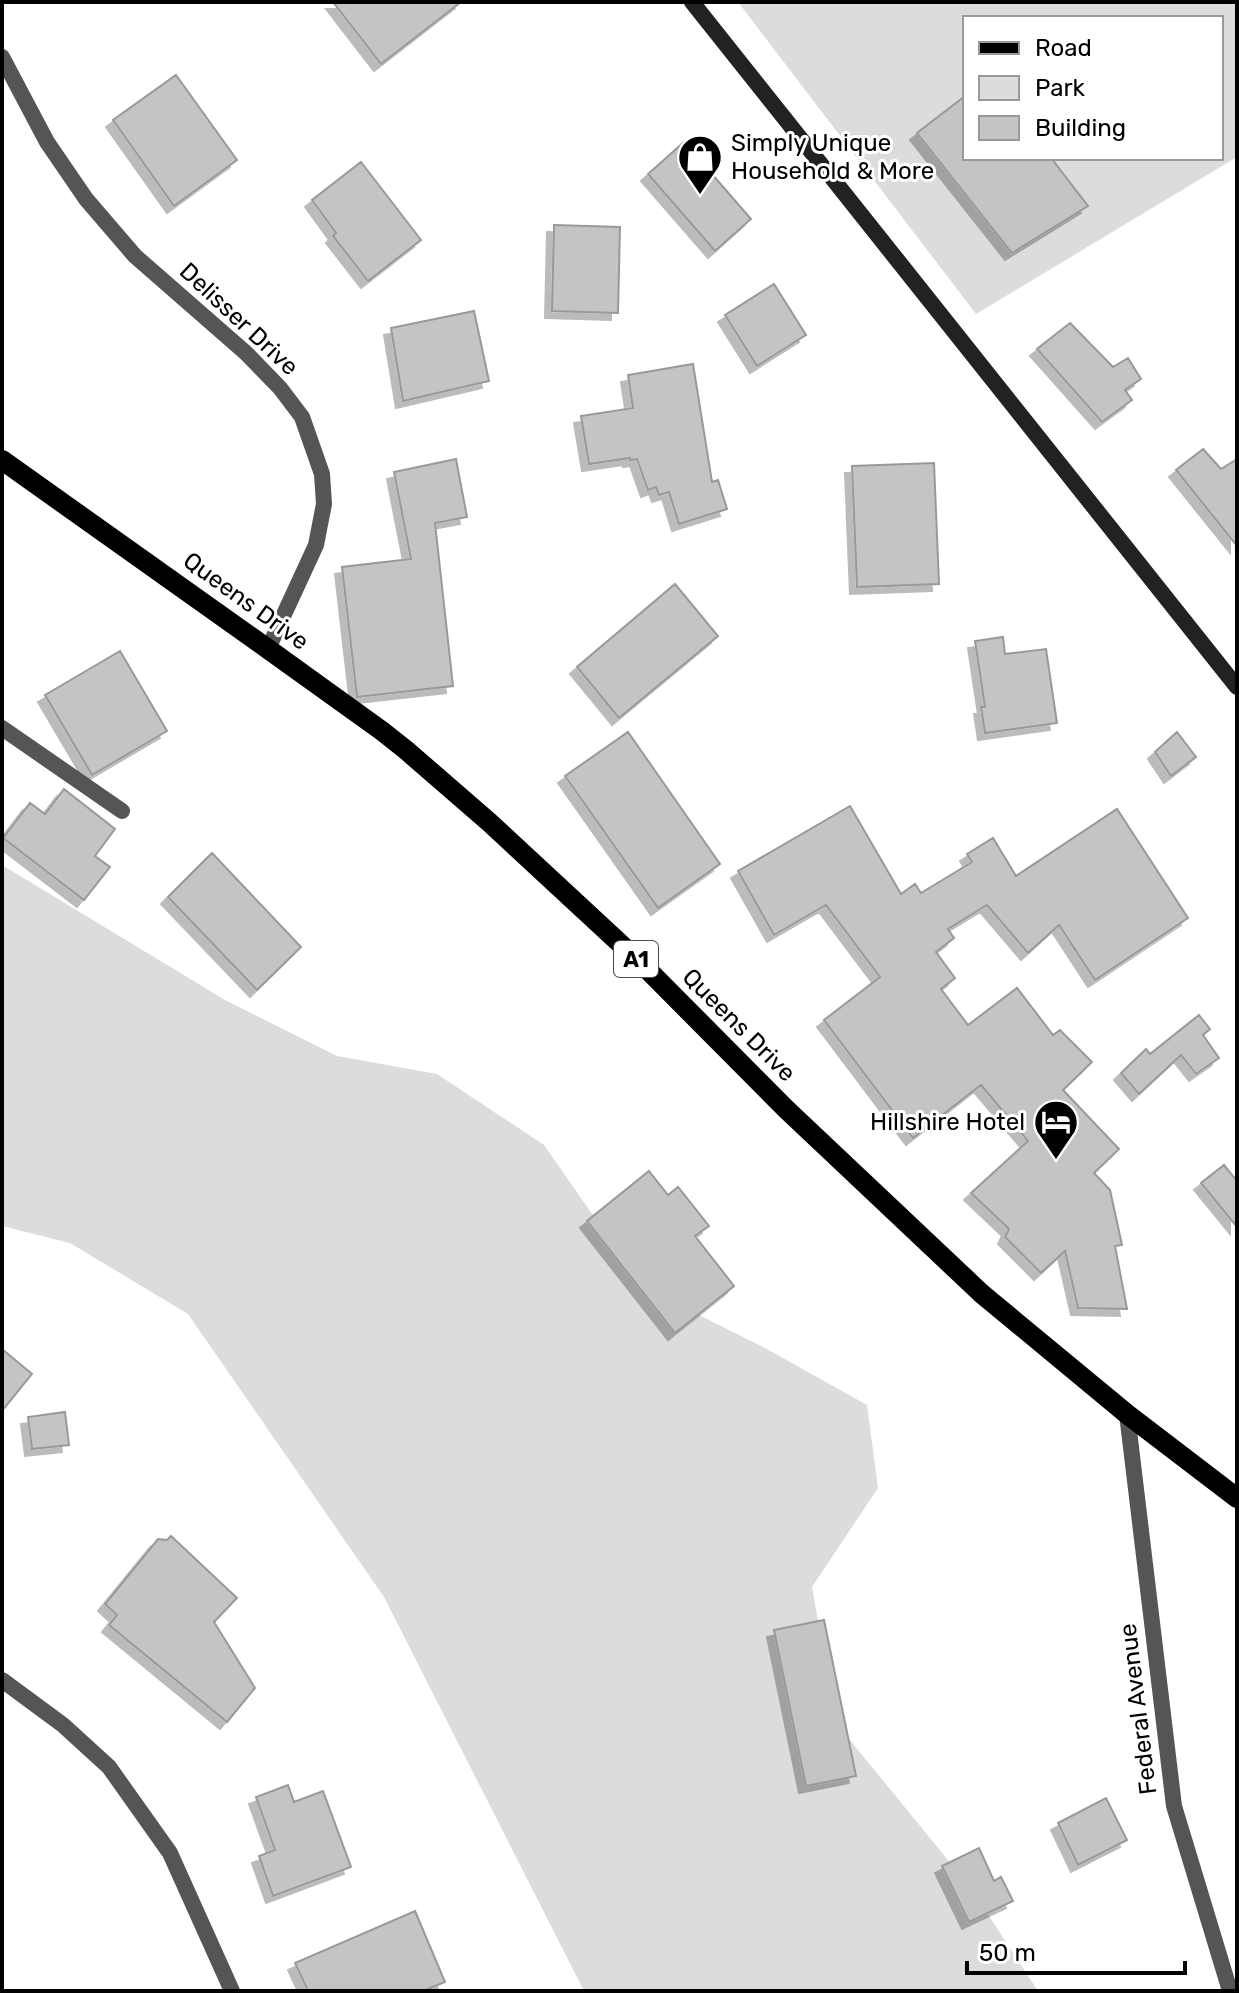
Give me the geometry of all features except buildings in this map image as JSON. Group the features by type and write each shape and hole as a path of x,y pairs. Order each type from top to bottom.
{"main road":[{"path":"692,2 1237,687"},
{"name":"Queens Drive","path":"2,460 382,731 489,822 639,961 786,1109 982,1294 1127,1414 1237,1498"}],"street":[{"name":"Delisser Drive","path":"2,57 47,142 86,199 135,256 246,353 280,388 302,417 322,474 324,504 316,545 268,649"},
{"path":"2,728 122,811"},
{"name":"Federal Avenue","path":"1127,1414 1174,1806 1230,1991"},
{"path":"2,1680 63,1725 109,1767 170,1853 232,1991"}],"green space":[{"path":"738,2 1237,2 1237,157 976,314"},
{"path":"2,865 225,1000 337,1056 437,1074 544,1145 643,1287 765,1348 867,1405 878,1488 812,1587 836,1723 970,1887 1038,1991 584,1991 384,1597 188,1314 70,1243 2,1226"}],"place":[{"name":"Simply Unique Household & More","path":"700,196"},
{"name":"Hillshire Hotel","path":"1056,1161"}]}
